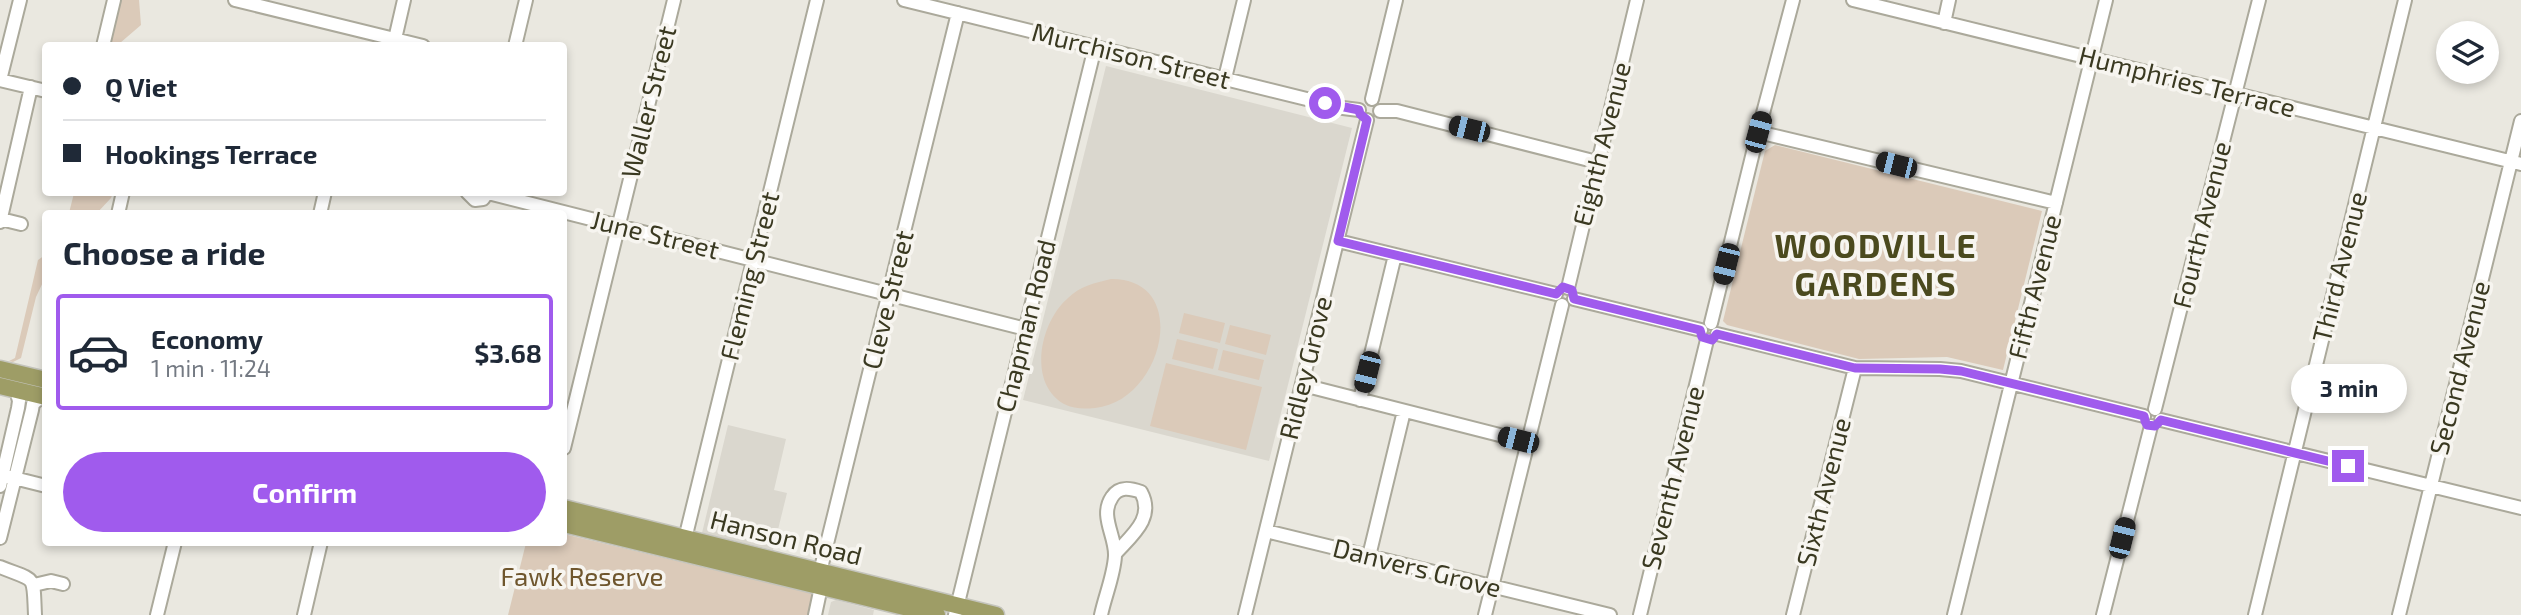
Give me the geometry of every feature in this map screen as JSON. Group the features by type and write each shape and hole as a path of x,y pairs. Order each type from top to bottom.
{"main road":[{"path":"0,369 42,390"},
{"path":"8,388 42,391"},
{"name":"Hanson Road","path":"567,509 683,545 957,610 996,615"},
{"name":"Hanson Road","path":"567,525 683,545"},
{"name":"Hanson Road","path":"821,579 937,615"}],"street":[{"path":"20,0 0,79 42,90"},
{"path":"104,42 114,0"},
{"path":"235,0 407,42"},
{"path":"395,39 404,0"},
{"path":"516,42 526,0"},
{"name":"Waller Street","path":"567,436 674,0"},
{"name":"Fleming Street","path":"683,545 817,0"},
{"name":"Murchison Street","path":"904,0 1225,78 1363,115"},
{"path":"1225,78 1244,0"},
{"path":"1372,99 1396,0"},
{"name":"Eighth Avenue","path":"1485,615 1637,0"},
{"name":"Seventh Avenue","path":"1640,615 1793,0"},
{"name":"Humphries Terrace","path":"1853,0 2516,162"},
{"path":"1944,23 1949,0"},
{"name":"Fifth Avenue","path":"1954,615 2106,0"},
{"name":"Fourth Avenue","path":"2103,615 2259,0"},
{"name":"Third Avenue","path":"2255,615 2405,0"},
{"name":"Cleve Street","path":"815,615 821,579 958,13"},
{"name":"Chapman Road","path":"957,610 1095,47"},
{"path":"21,224 0,220 31,87"},
{"path":"1372,99 1380,111"},
{"path":"1372,99 1363,101 1363,115 1378,116 1380,111"},
{"path":"1380,111 1397,111 1597,162"},
{"name":"Ridley Grove","path":"1245,615 1338,241 1363,115"},
{"name":"Second Avenue","path":"2399,615 2516,162 2521,121"},
{"path":"1758,132 2056,203"},
{"name":"June Street","path":"499,196 553,210"},
{"name":"June Street","path":"567,214 1026,329"},
{"path":"1338,241 1855,368 1940,369 2011,383 2521,508"},
{"path":"1360,400 1395,255"},
{"name":"Sixth Avenue","path":"1794,615 1855,368"},
{"path":"1303,385 1527,442"},
{"path":"0,538 6,480 19,408 8,388"},
{"path":"6,480 33,404 42,393"},
{"path":"1369,556 1404,411"},
{"path":"6,480 42,485"},
{"path":"1101,615 1115,554 1107,520 1108,503 1115,492 1128,488 1141,492 1147,502 1145,518 1115,554"},
{"name":"Danvers Grove","path":"1266,531 1610,615"},
{"path":"157,615 174,546"},
{"path":"304,615 320,546"},
{"path":"0,567 24,574 34,585 35,615"},
{"path":"34,585 51,581 63,584"}],"shaded area":[{"path":"1106,66 1352,128 1269,461 1023,400"},
{"path":"728,425 786,439 774,490 787,493 773,550 702,533"},
{"path":"836,600 874,610 873,615 828,615 831,602"}],"green space":[{"path":"120,0 139,0 141,25 121,42 109,42"},
{"path":"1775,145 2042,211 2003,370 1947,357 1859,359 1727,325 1723,321 1765,151"},
{"path":"73,196 112,196 100,210 70,210"},
{"path":"42,257 42,284 36,297 21,358 9,361 15,358 38,260"},
{"path":"1111,279 1136,284 1152,298 1160,318 1159,340 1152,364 1138,385 1119,400 1095,408 1072,407 1052,394 1045,382 1042,352 1045,337 1058,309 1073,294 1088,285"},
{"path":"1184,313 1225,323 1220,343 1179,333"},
{"path":"1230,325 1271,335 1266,355 1225,344"},
{"path":"1177,339 1218,349 1213,369 1172,359"},
{"path":"1223,350 1264,360 1259,380 1218,370"},
{"path":"1166,363 1262,387 1246,450 1150,426"},
{"name":"Fawk Reserve","path":"567,535 815,594 809,615 508,615 525,546 567,546"}],"district":[{"name":"WOODVILLE GARDENS","path":"1876,265"}],"route":[{"path":"1325,103 1359,110 1367,120 1338,241 1556,294 1563,287 1568,288 1572,290 1574,299 1700,330 1702,337 1707,340 1712,340 1717,334 1855,368 1961,371 2144,416 2147,425 2151,426 2161,420 2348,466"}]}
